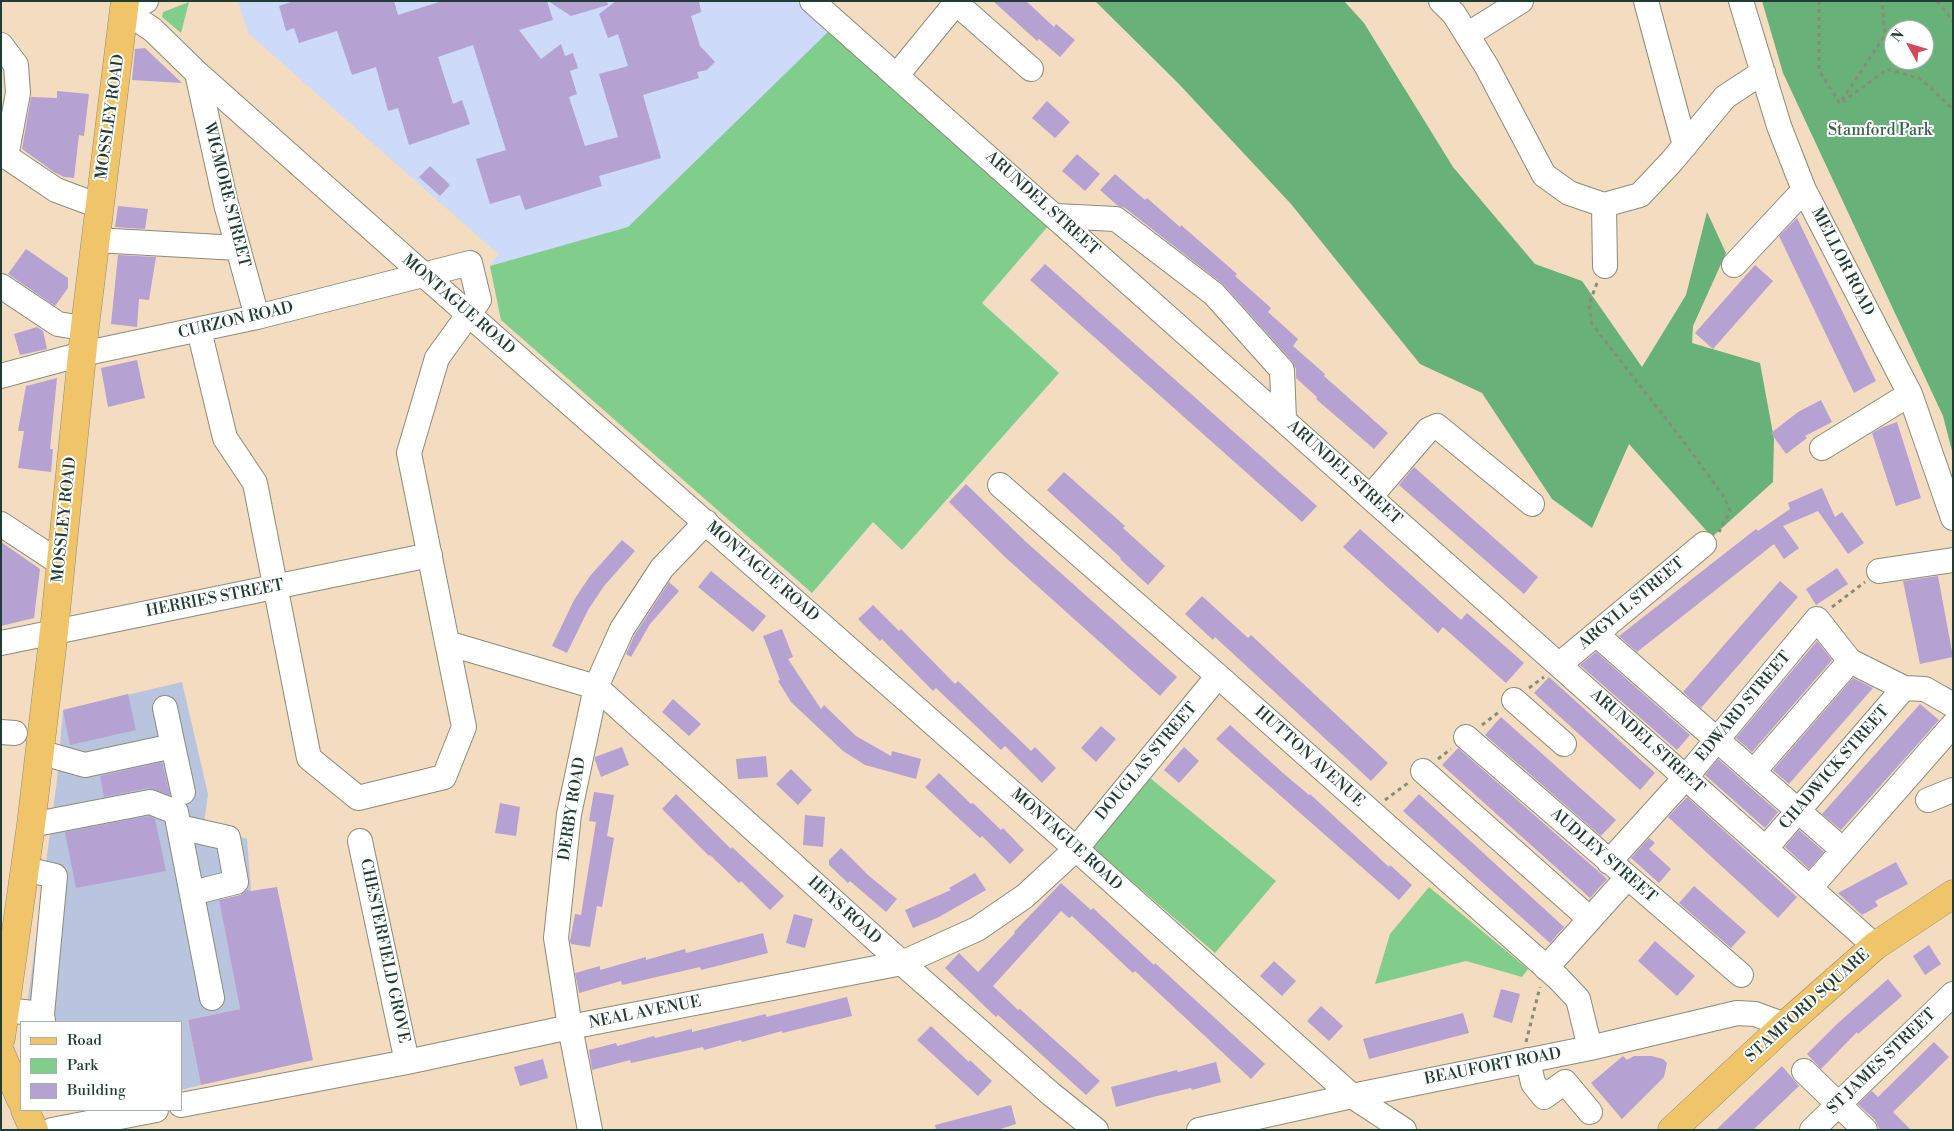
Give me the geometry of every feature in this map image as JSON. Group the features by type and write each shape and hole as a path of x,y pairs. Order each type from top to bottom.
{"main road":[{"name":"MOSSLEY ROAD","path":"1,1038 31,825 54,631 95,240 127,3"},
{"name":"STAMFORD SQUARE","path":"1672,1130 1785,1025 1875,946 1953,894"},
{"path":"1,1054 20,1098"},
{"path":"25,1111 34,1130"}],"street":[{"name":"ARUNDEL STREET","path":"812,1 898,75 1875,946"},
{"path":"1441,1 1454,14 1487,67 1544,176 1569,193 1604,205 1640,195 1725,97 1763,72"},
{"path":"1467,36 1521,1"},
{"path":"1646,1 1684,146"},
{"name":"MELLOR ROAD","path":"1741,1 1779,126 1804,190 1910,394 1953,518"},
{"path":"898,75 955,2 1030,69"},
{"name":"MONTAGUE ROAD","path":"127,3 197,72 424,275 1076,848 1352,1096 1404,1130"},
{"path":"1,45 16,66 18,93 4,155 56,190 99,206"},
{"name":"WIGMORE STREET","path":"197,72 226,204 257,317"},
{"path":"1734,265 1804,190"},
{"path":"1604,205 1605,266"},
{"path":"1056,216 1116,219 1214,294 1282,370 1284,419"},
{"path":"95,240 238,248"},
{"name":"CURZON ROAD","path":"1,376 82,354 257,317 470,263 479,300 468,314"},
{"path":"1,286 58,324 85,326"},
{"path":"199,330 225,438 255,483 274,588 309,758 358,798 444,777 464,726 409,453 437,358 468,314"},
{"path":"1822,448 1910,394"},
{"path":"1370,496 1428,430 1437,426 1532,504"},
{"name":"HUTTON AVENUE","path":"1000,484 1546,968 1578,999 1590,1048"},
{"name":"DERBY ROAD","path":"590,1130 570,1027 556,938 569,814 596,687 622,630 662,568 706,522"},
{"path":"1,524 60,563"},
{"name":"ARGYLL STREET","path":"1560,664 1704,544"},
{"name":"HERRIES STREET","path":"1,643 430,555"},
{"path":"1879,571 1953,560"},
{"path":"1817,619 1850,661 1904,688 1924,689 1953,705"},
{"name":"EDWARD STREET","path":"1609,862 1686,777 1817,619"},
{"path":"1596,634 1843,850"},
{"path":"447,643 596,687"},
{"path":"1754,771 1850,661"},
{"name":"DOUGLAS STREET","path":"1076,848 1218,676"},
{"name":"HEYS ROAD","path":"596,687 902,963 1051,1094 1096,1130"},
{"name":"CHADWICK STREET","path":"1766,848 1904,688"},
{"path":"1514,700 1564,744"},
{"path":"164,708 183,792"},
{"path":"1810,888 1953,724"},
{"name":"AUDLEY STREET","path":"1466,737 1741,975"},
{"path":"39,752 85,765 173,746"},
{"path":"1423,771 1590,919"},
{"path":"1928,800 1953,790"},
{"path":"31,825 150,802 176,812 212,998"},
{"path":"179,827 228,838 236,882 192,893"},
{"name":"CHESTERFIELD GROVE","path":"360,841 408,1062"},
{"name":"NEAL AVENUE","path":"182,1105 408,1062 570,1027 902,963 977,929 1025,896 1076,848"},
{"path":"5,1010 42,1018 55,876 25,869"},
{"path":"1546,968 1627,878"},
{"name":"ST JAMES STREET","path":"1812,1130 1953,994"},
{"name":"BEAUFORT ROAD","path":"1199,1130 1352,1096 1590,1048 1737,1013 1755,1014 1785,1025"},
{"path":"1524,1061 1533,1083 1544,1097 1566,1082 1590,1112"},
{"path":"1804,1071 1864,1130"},
{"path":"52,1130 151,1111"}],"path":[{"path":"1819,1 1819,70 1840,104"},
{"path":"1840,104 1885,35 1882,1"},
{"path":"1937,1 1953,21"},
{"path":"1840,104 1888,69 1921,79 1953,109"},
{"path":"1605,266 1589,304 1592,324 1687,446 1724,497 1730,511 1713,544 1704,544"},
{"path":"1817,619 1879,571"},
{"path":"1524,1061 1546,968"}],"shaded area":[{"path":"238,1 796,1 1049,225 982,303 1059,373 902,550 873,522 812,593 501,320 490,266 498,254 248,33"},
{"path":"182,682 208,794 204,824 247,839 251,891 238,888 228,891 219,899 240,1009 188,1020 201,1085 182,1090 182,1021 25,1021 57,780 63,710"}],"green space":[{"path":"1095,1 1344,1 1364,23 1453,167 1535,264 1582,281 1642,367 1686,295 1707,212 1726,253 1693,326 1692,343 1760,363 1774,439 1773,482 1712,537 1629,444 1592,528 1552,499 1482,393 1420,364 1291,204 1178,83"},
{"name":"Stamford Park","path":"1762,1 1953,1 1953,455 1943,416 1783,73"},
{"path":"189,2 181,33 162,17 163,12"},
{"path":"829,31 1049,225 982,303 1059,373 902,550 873,522 812,593 501,320 490,266 628,227"},
{"path":"1144,773 1276,881 1215,953 1086,842"},
{"path":"1429,887 1528,969 1522,977 1466,961 1375,984 1390,934"}],"building":[{"path":"294,1 394,1 398,15 442,1 547,1 553,20 519,30 541,59 561,44 565,56 573,53 578,68 570,71 577,94 569,97 585,146 618,137 599,74 628,66 618,34 608,38 599,14 616,1 699,1 701,12 691,16 700,46 715,62 707,70 697,72 699,78 643,95 661,158 599,176 602,186 525,210 520,195 490,204 476,159 506,150 473,45 438,57 453,104 462,100 470,124 409,145 398,108 388,111 376,67 352,75 337,31 299,43 294,28 286,31 279,6"},
{"path":"548,1 607,1 608,5 571,16"},
{"path":"993,1 1026,1 1054,27 1056,24 1075,40 1060,57 1039,39 1037,41"},
{"path":"145,48 182,83 132,80 135,49"},
{"path":"57,91 89,94 84,136 79,135 74,178 64,177 54,172 22,149 31,97 57,98"},
{"path":"1047,101 1070,122 1055,138 1032,118"},
{"path":"1077,154 1100,174 1085,191 1062,171"},
{"path":"430,166 450,185 440,196 419,177"},
{"path":"1115,174 1145,200 1147,198 1180,227 1181,225 1237,274 1235,276 1271,308 1268,312 1298,339 1293,346 1388,433 1374,449 1316,399 1317,397 1296,378 1296,369 1292,361 1224,285 1125,208 1118,206 1100,190"},
{"path":"118,206 148,209 145,229 115,227"},
{"path":"1797,218 1876,381 1854,393 1779,236"},
{"path":"26,249 68,278 68,288 55,306 8,274"},
{"path":"118,255 156,257 149,300 139,299 137,327 111,324"},
{"path":"1045,264 1317,506 1302,522 1030,280"},
{"path":"1755,265 1773,281 1713,349 1695,333"},
{"path":"37,327 43,331 47,349 20,355 14,334"},
{"path":"137,360 145,398 108,407 101,368"},
{"path":"57,378 50,449 53,449 51,472 18,468 24,431 18,431 26,386"},
{"path":"1821,400 1832,422 1805,436 1807,438 1786,454 1771,433 1798,412"},
{"path":"1897,422 1921,498 1896,506 1872,433"},
{"path":"1414,467 1538,577 1524,594 1399,485"},
{"path":"1064,472 1125,526 1123,528 1165,566 1148,585 1047,490"},
{"path":"966,484 1025,541 1177,677 1160,696 1006,558 949,502"},
{"path":"1822,488 1835,517 1842,512 1864,543 1848,554 1818,511 1783,526 1799,548 1784,559 1774,544 1637,652 1619,636 1756,529 1758,531 1790,509 1788,503"},
{"path":"1360,529 1461,620 1467,613 1524,663 1506,683 1443,627 1438,633 1343,547"},
{"path":"622,540 635,551 604,586 588,610 567,653 552,646 574,600 590,576"},
{"path":"1,542 40,569 34,618 1,626"},
{"path":"1837,568 1848,584 1816,605 1806,589"},
{"path":"711,571 766,616 753,632 698,587"},
{"path":"1938,576 1953,657 1920,664 1903,581"},
{"path":"1780,581 1798,597 1701,708 1683,692"},
{"path":"669,582 679,591 650,624 631,657 626,654 634,636"},
{"path":"1202,596 1248,638 1251,635 1388,763 1371,781 1215,637 1213,640 1185,614"},
{"path":"873,605 899,631 901,629 955,684 958,681 1031,751 1035,747 1056,768 1042,783 1005,746 1001,750 936,688 933,691 882,639 880,641 858,619"},
{"path":"782,629 793,657 788,659 821,709 824,705 856,736 891,756 892,751 921,759 916,779 865,765 843,751 791,702 778,681 780,680 763,636"},
{"path":"1817,641 1832,660 1752,752 1736,738"},
{"path":"1596,652 1690,735 1677,750 1580,665"},
{"path":"1549,677 1655,773 1640,790 1534,693"},
{"path":"1853,678 1873,688 1789,784 1773,770"},
{"path":"128,694 136,730 70,745 63,710"},
{"path":"673,699 701,724 689,736 662,712"},
{"path":"1920,704 1939,720 1841,830 1822,814"},
{"path":"1501,717 1616,820 1601,836 1485,735"},
{"path":"1230,725 1283,773 1310,794 1389,867 1390,865 1412,885 1399,900 1216,739"},
{"path":"1101,726 1116,739 1096,762 1081,748"},
{"path":"622,747 629,765 601,777 595,757"},
{"path":"1184,747 1199,761 1179,783 1164,770"},
{"path":"1458,748 1607,879 1590,898 1442,765"},
{"path":"766,756 768,777 738,779 736,759"},
{"path":"1718,759 1778,812 1765,828 1705,775"},
{"path":"162,762 170,795 148,788 104,797 100,776"},
{"path":"791,769 812,790 798,805 776,784"},
{"path":"939,773 1001,830 1003,828 1024,850 1010,864 982,836 980,838 925,787"},
{"path":"594,792 614,795 607,836 614,838 602,907 597,906 590,947 571,944 570,941 575,914 581,915 596,822 589,821"},
{"path":"676,794 731,849 732,847 784,896 770,910 741,881 739,883 709,856 662,809"},
{"path":"1419,794 1564,927 1550,943 1403,811"},
{"path":"1687,797 1797,897 1778,918 1668,817"},
{"path":"500,803 520,807 516,836 495,833"},
{"path":"805,815 825,817 823,847 803,845"},
{"path":"149,816 155,819 166,871 76,888 65,832"},
{"path":"1799,830 1824,852 1809,869 1785,847"},
{"path":"1649,838 1655,843 1649,849 1671,869 1659,883 1631,858"},
{"path":"841,848 868,875 897,899 886,912 850,881 848,883 829,865 829,860"},
{"path":"1896,862 1908,884 1875,901 1878,906 1862,915 1838,893"},
{"path":"975,873 986,890 939,917 913,928 905,910 951,890 949,888"},
{"path":"1061,883 1091,910 1093,908 1154,965 1155,963 1265,1064 1251,1079 1135,971 1133,973 1072,916 1069,918 1061,911 993,986 1100,1081 1086,1095 998,1015 996,1017 945,968 959,953 978,972"},
{"path":"1694,886 1746,932 1731,948 1679,903"},
{"path":"277,887 313,1060 201,1085 188,1020 240,1009 219,900 240,895 247,890"},
{"path":"794,914 813,919 805,948 786,943"},
{"path":"763,933 768,953 701,970 700,967 622,985 621,981 579,993 575,973 600,966 600,970 646,957 646,960 685,949 686,953"},
{"path":"1655,941 1695,976 1677,996 1638,961"},
{"path":"1929,945 1941,964 1925,975 1913,956"},
{"path":"1274,961 1296,981 1282,996 1260,976"},
{"path":"1888,979 1902,996 1858,1034 1857,1032 1821,1069 1807,1054 1838,1023"},
{"path":"1501,989 1520,994 1512,1023 1493,1017"},
{"path":"847,997 852,1016 704,1050 703,1047 631,1063 630,1060 592,1070 589,1050 616,1043 617,1046 654,1036 655,1038 692,1029 692,1032 766,1014 766,1017"},
{"path":"1321,1006 1343,1026 1329,1041 1307,1021"},
{"path":"1463,1013 1469,1033 1369,1059 1363,1039"},
{"path":"931,1026 992,1081 978,1096 917,1040"},
{"path":"1934,1042 1949,1057 1893,1112 1911,1130 1880,1130 1875,1120 1858,1104 1872,1091 1878,1097"},
{"path":"1623,1056 1627,1060 1634,1056 1652,1056 1663,1059 1667,1063 1664,1077 1622,1119 1591,1083"},
{"path":"543,1059 548,1078 520,1086 514,1067"},
{"path":"1216,1062 1221,1082 1116,1107 1111,1087"},
{"path":"1782,1066 1799,1086 1753,1130 1716,1130"},
{"path":"1011,1105 1016,1124 997,1130 936,1130 935,1125"}]}
